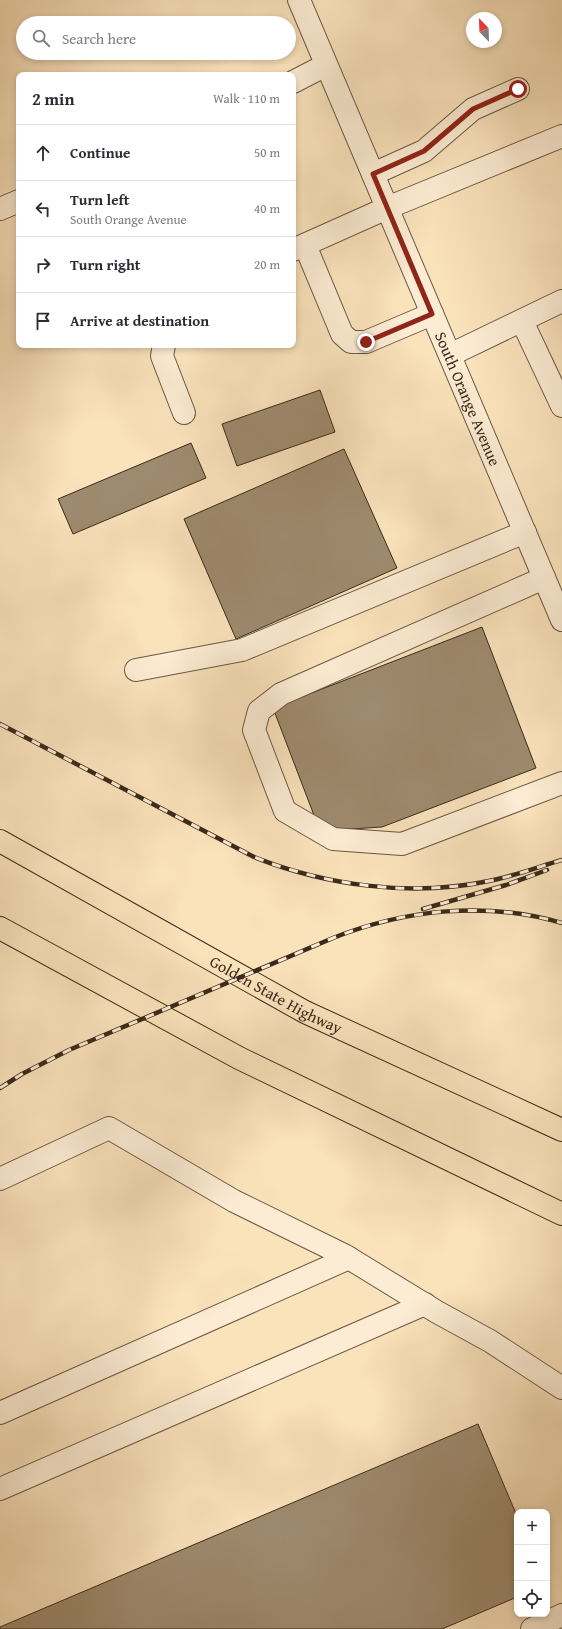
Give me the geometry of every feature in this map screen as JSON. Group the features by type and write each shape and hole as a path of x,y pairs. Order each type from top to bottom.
{"highway":[{"name":"Golden State Highway","path":"0,841 305,1012 562,1130"},
{"path":"0,928 239,1058 562,1214"}],"street":[{"name":"South Orange Avenue","path":"299,0 562,620"},
{"path":"296,80 326,65"},
{"path":"373,174 424,151 473,109 518,89"},
{"path":"432,314 366,342 351,342 342,334 299,248 387,208 562,136"},
{"path":"0,209 16,202"},
{"path":"450,355 562,302"},
{"path":"522,321 562,406"},
{"path":"163,348 162,356 184,413"},
{"path":"136,670 242,650 525,532"},
{"path":"544,578 281,694 259,711 254,730 285,811 333,839 402,844 562,783"},
{"path":"0,1180 109,1128 234,1201 349,1258 425,1304 490,1340 562,1388"},
{"path":"0,1413 349,1258"},
{"path":"0,1489 425,1304"},
{"path":"532,1629 562,1615"}],"building":[{"path":"320,390 335,432 237,466 222,424"},
{"path":"191,443 206,478 73,534 58,499"},
{"path":"344,449 397,568 236,639 184,519"},
{"path":"482,627 536,768 382,827 320,831 273,708"},
{"path":"478,1424 514,1509 514,1598 442,1629 0,1629 0,1627"}],"railway":[{"path":"0,724 254,857 311,875 340,882 370,886 430,888 460,886 489,881 562,860"},
{"path":"423,909 506,885 547,870"},
{"path":"0,1088 22,1074 69,1050 333,938 361,928 389,920 417,915 446,911 475,910 533,916 562,923"}],"route":[{"path":"366,342 432,314 373,174 424,151 473,109 518,89"}]}
